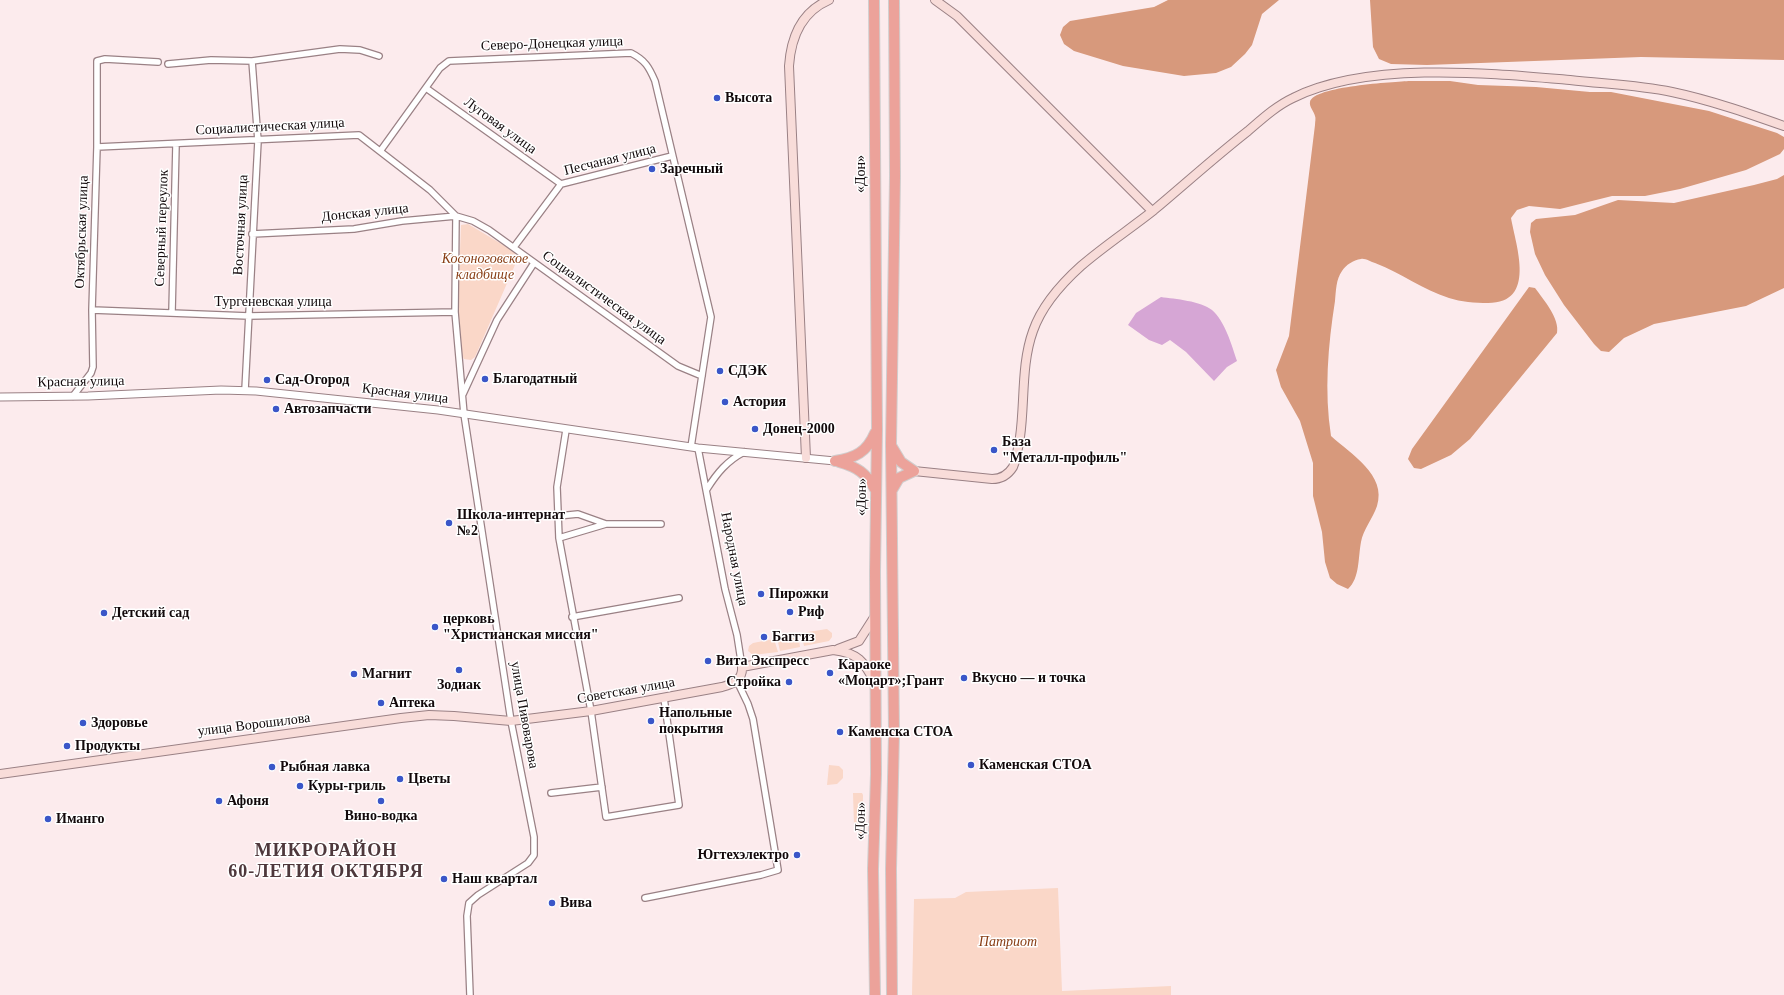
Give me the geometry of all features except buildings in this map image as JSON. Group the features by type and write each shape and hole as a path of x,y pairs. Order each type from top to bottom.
{"highway":[{"name":"«Дон»","path":"874,0 877,429 876,774 873,868 875,995"},
{"name":"«Дон»","path":"892,995 891,869 894,733 891,444 896,176 894,0"},
{"path":"835,461 849,459 862,453 872,441 877,429"},
{"path":"891,444 901,462 914,472"},
{"path":"835,461 858,468 870,479 876,490"},
{"path":"892,492 899,478 914,472"}],"main road":[{"path":"806,458 789,66 793,40 797,30 812,10 829,0"},
{"path":"935,0 957,16 1152,211"},
{"path":"914,472 992,480 999,479 1012,468 1018,449 1021,428 1029,346 1039,317 1055,293 1076,271 1152,211 1214,158 1282,104 1311,90 1348,79 1432,73 1525,76 1633,86 1670,92 1716,103 1784,126"},
{"path":"742,667 850,646 859,641 876,614"},
{"path":"833,650 846,652 859,658 876,685"},
{"name":"Народная улица","path":"739,679 742,667"},
{"name":"Советская улица","path":"511,721 591,711 664,698 722,687 739,679"},
{"name":"улица Ворошилова","path":"0,774 429,715 511,721"}],"street":[{"path":"168,64 211,60 252,61 340,49 360,50 379,56"},
{"name":"Северо-Донецкая улица","path":"426,88 446,62 452,60 632,53 647,64 655,81 711,317 702,376 695,447"},
{"name":"Октябрьская улица","path":"73,396 92,370 92,310 97,148 97,61 105,59 158,62"},
{"name":"Восточная улица","path":"245,390 258,141 252,61"},
{"path":"381,150 426,88"},
{"name":"Луговая улица","path":"426,88 561,184"},
{"name":"Социалистическая улица","path":"97,148 258,141 355,134 364,138 381,150 430,190 456,216 473,221 514,247 534,263 678,366 702,376"},
{"name":"Северный переулок","path":"172,312 176,145"},
{"name":"Песчаная улица","path":"514,247 561,184 672,156"},
{"name":"Донская улица","path":"252,234 354,229 402,221 456,216"},
{"name":"улица Пивоварова","path":"456,216 455,312 464,414 511,721 534,833 534,855 528,863 478,895 469,904 467,916 470,995"},
{"path":"462,396 497,320 534,263"},
{"name":"Тургеневская улица","path":"92,310 249,316 455,312"},
{"name":"Красная улица","path":"0,397 245,390 464,414 566,430 695,447 835,461"},
{"path":"566,430 558,487 559,538 572,617 591,711 606,817 679,805 664,698"},
{"name":"Народная улица","path":"695,447 707,489 725,589 737,635 742,667"},
{"path":"707,489 731,459 745,452"},
{"path":"558,516 578,514 606,524"},
{"path":"559,538 606,524 661,524"},
{"path":"572,617 679,598"},
{"path":"645,898 761,875 778,870 753,719 739,679"},
{"path":"551,793 602,787"}],"green space":[{"name":"Косоноговское кладбище","path":"468,224 515,252 518,258 475,357 471,360 464,359 461,353 458,307 461,225"},
{"path":"827,629 832,633 832,637 829,641 804,646 801,633"},
{"path":"798,634 800,647 780,651 777,638"},
{"path":"774,639 778,652 753,655 748,651 749,646 753,643"},
{"path":"829,765 839,766 843,770 843,778 837,784 827,785"},
{"path":"853,793 862,793 863,795 862,834 859,833 854,826"},
{"name":"Патриот","path":"1058,888 1062,991 1171,986 1171,995 912,995 914,899 955,898 966,892"}],"shaded area":[{"path":"1168,0 1279,0 1262,14 1252,45 1245,54 1231,67 1216,73 1184,76 1123,66 1074,51 1064,44 1060,35 1063,27 1070,21 1154,7"},
{"path":"1370,0 1784,0 1784,60 1641,57 1427,65 1391,64 1379,59 1373,47"},
{"path":"1410,81 1450,81 1478,85 1611,92 1709,111 1777,133 1784,137 1784,149 1780,154 1746,170 1680,189 1645,196 1612,196 1560,209 1529,206 1517,210 1511,218 1519,257 1520,271 1518,283 1513,294 1503,300 1478,303 1449,298 1430,291 1385,267 1364,259 1355,260 1346,267 1340,274 1337,285 1330,334 1327,386 1331,436 1365,466 1377,485 1379,495 1377,506 1362,538 1357,573 1348,589 1337,584 1330,578 1325,562 1322,532 1313,496 1313,463 1300,421 1281,387 1276,370 1289,336 1315,125 1315,117 1310,106 1310,102 1315,97 1325,92 1339,89"},
{"path":"1784,175 1784,288 1746,306 1654,324 1624,338 1609,352 1601,351 1594,344 1564,305 1545,275 1535,254 1530,232 1531,223 1536,219 1575,215 1618,200 1674,203 1754,185 1777,179"},
{"path":"1529,287 1535,288 1554,316 1557,333 1470,439 1451,455 1421,469 1414,468 1408,459 1412,449"},
{"path":"1161,297 1195,302 1212,310 1221,320 1237,361 1227,367 1214,381 1186,352 1170,340 1162,345 1149,340 1128,325 1136,313"}],"place":[{"name":"Высота","path":"717,98"},
{"name":"Заречный","path":"652,169"},
{"name":"СДЭК","path":"720,371"},
{"name":"Благодатный","path":"485,379"},
{"name":"Сад-Огород","path":"267,380"},
{"name":"Астория","path":"725,402"},
{"name":"Автозапчасти","path":"276,409"},
{"name":"Донец-2000","path":"755,429"},
{"name":"База \"Металл-профиль\"","path":"994,450"},
{"name":"Школа-интернат №2","path":"449,523"},
{"name":"Пирожки","path":"761,594"},
{"name":"Риф","path":"790,612"},
{"name":"Детский сад","path":"104,613"},
{"name":"церковь \"Христианская миссия\"","path":"435,627"},
{"name":"Баггиз","path":"764,637"},
{"name":"Вита Экспресс","path":"708,661"},
{"name":"Зодиак","path":"459,670"},
{"name":"Караоке «Моцарт»;Грант","path":"830,673"},
{"name":"Магнит","path":"354,674"},
{"name":"Вкусно — и точка","path":"964,678"},
{"name":"Стройка","path":"789,682"},
{"name":"Аптека","path":"381,703"},
{"name":"Напольные покрытия","path":"651,721"},
{"name":"Здоровье","path":"83,723"},
{"name":"Каменска СТОА","path":"840,732"},
{"name":"Продукты","path":"67,746"},
{"name":"Каменская СТОА","path":"971,765"},
{"name":"Рыбная лавка","path":"272,767"},
{"name":"Цветы","path":"400,779"},
{"name":"Куры-гриль","path":"300,786"},
{"name":"Афоня","path":"219,801"},
{"name":"Вино-водка","path":"381,801"},
{"name":"Иманго","path":"48,819"},
{"name":"Югтехэлектро","path":"797,855"},
{"name":"Наш квартал","path":"444,879"},
{"name":"Вива","path":"552,903"}],"district":[{"name":"МИКРОРАЙОН 60-ЛЕТИЯ ОКТЯБРЯ","path":"326,861"}]}
